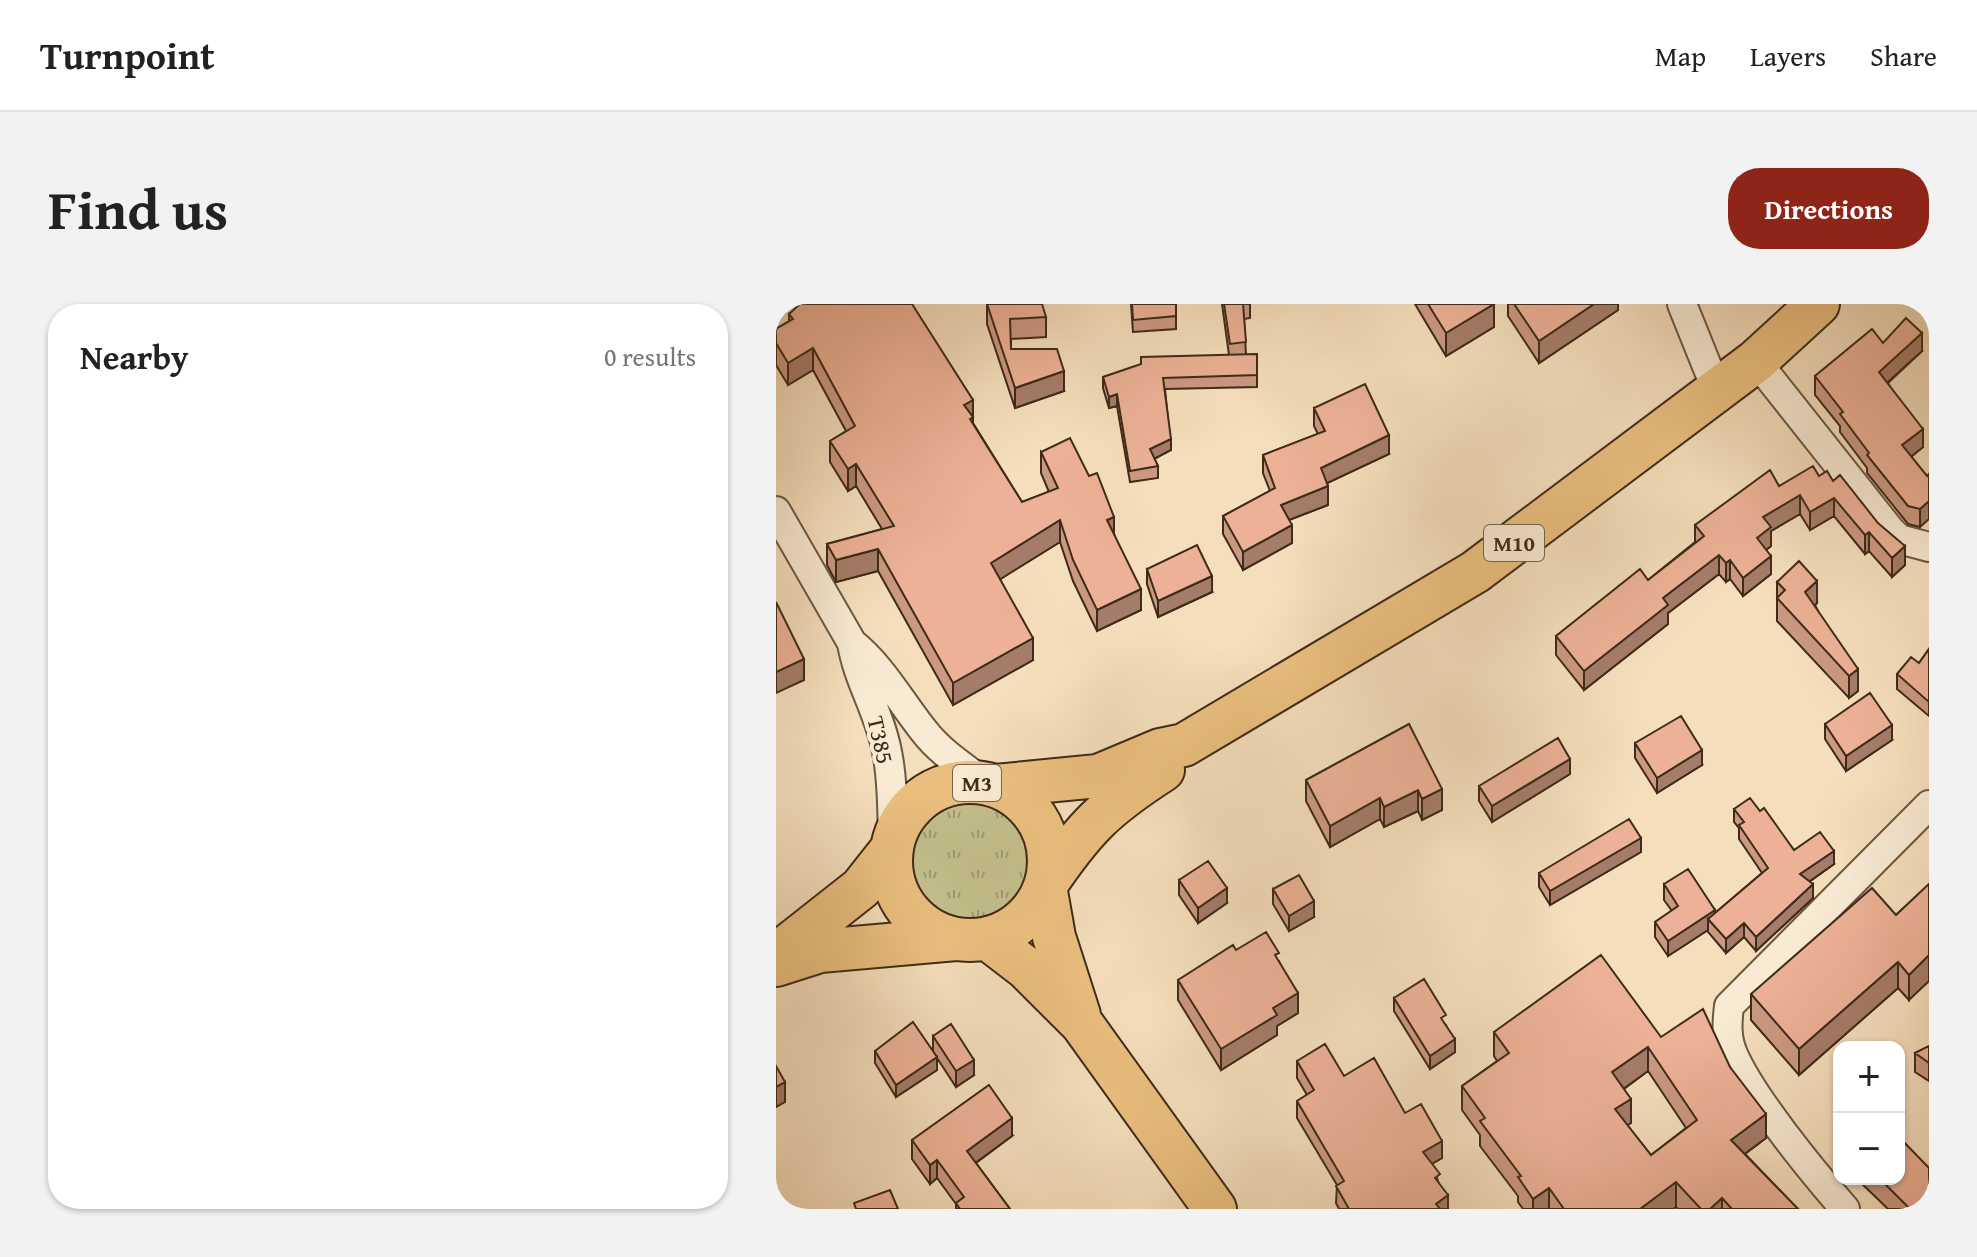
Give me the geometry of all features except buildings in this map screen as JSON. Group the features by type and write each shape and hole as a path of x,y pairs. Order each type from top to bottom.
{"highway":[{"name":"M10","path":"990,785 1098,776 1160,750 1184,745 1475,572 1756,361 1818,304"},
{"name":"M10","path":"1045,886 1089,824 1113,803 1172,765 1184,745"},
{"name":"M3","path":"776,955 861,888 892,845 901,822 928,793 957,783 990,785 1029,808 1040,825 1049,865 1045,886 1054,937 1082,1024"},
{"name":"M3","path":"892,845 891,870 906,908 929,928 972,938 1026,968 1082,1024 1215,1209"},
{"path":"776,965 820,951 972,938 1023,920 1045,886"}],"street":[{"path":"1682,304 1717,391"},
{"path":"1756,361 1890,530 1909,544 1929,547"},
{"name":"T385","path":"776,511 852,643 856,668 874,706 887,751 892,845"},
{"name":"T385","path":"852,643 872,659 894,693 944,753 990,785"},
{"path":"1845,1209 1745,1077 1732,1052 1726,1028 1729,1006 1929,805"}],"green space":[{"path":"970,791 996,797 1018,811 1032,833 1038,859 1032,885 1018,907 996,921 970,927 944,921 922,907 908,885 902,859 908,833 922,811 944,797"}]}
